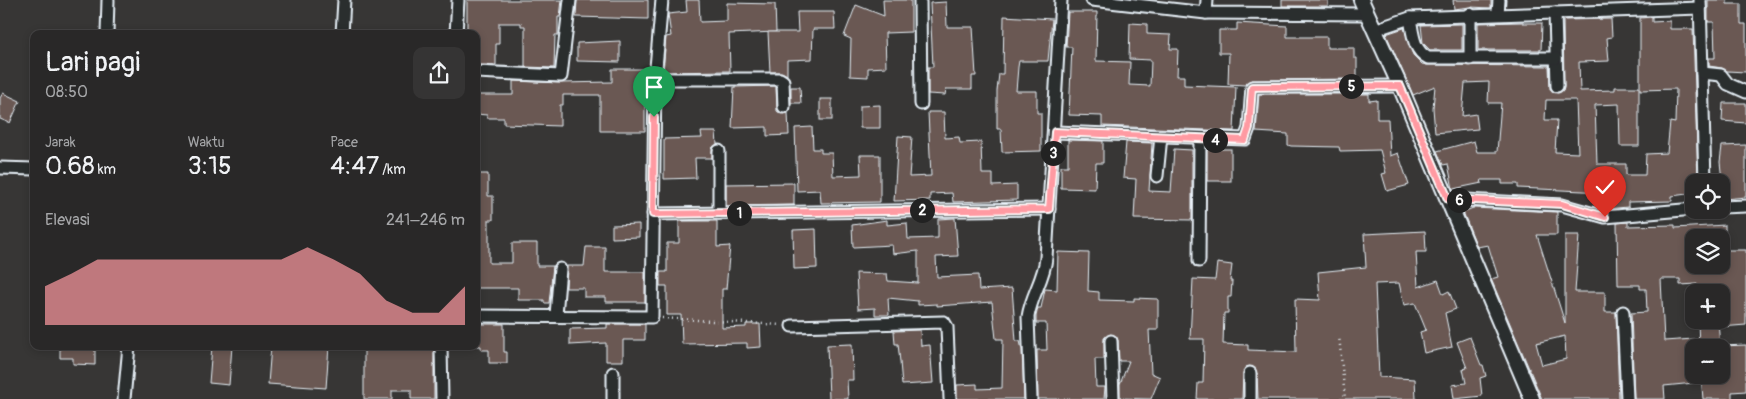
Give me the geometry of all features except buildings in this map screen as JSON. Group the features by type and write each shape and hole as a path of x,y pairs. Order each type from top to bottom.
{"street":[{"path":"106,30 108,0"},
{"path":"342,30 344,0"},
{"path":"456,30 458,0"},
{"path":"480,72 562,76 570,0"},
{"path":"480,316 652,317 655,79 662,0"},
{"path":"920,0 921,104"},
{"path":"1031,399 1028,317 1045,267 1055,132 1061,0"},
{"path":"1092,0 1206,13 1367,14"},
{"path":"1206,13 1207,0"},
{"path":"1361,0 1400,86 1532,399"},
{"path":"1498,14 1499,0"},
{"path":"1374,30 1410,18 1470,14 1555,13 1700,4 1706,174"},
{"path":"1555,13 1557,86"},
{"path":"1470,14 1470,59"},
{"path":"1410,18 1418,52 1431,58 1556,58"},
{"path":"1702,73 1721,75 1728,84 1746,92"},
{"path":"655,79 780,79 783,81 784,107"},
{"path":"1055,132 1200,139 1247,138 1252,87 1400,86"},
{"path":"1157,176 1161,136"},
{"path":"1199,261 1200,139"},
{"path":"719,151 719,213"},
{"path":"0,168 30,169"},
{"path":"1448,199 1562,204 1605,217 1685,210"},
{"path":"1730,207 1746,206"},
{"path":"653,214 1049,209"},
{"path":"556,315 560,269"},
{"path":"1623,312 1627,399"},
{"path":"792,326 944,322 947,327 950,399"},
{"path":"1111,341 1113,399"},
{"path":"124,399 129,350"},
{"path":"441,350 442,399"},
{"path":"613,399 614,373"},
{"path":"1250,373 1250,399"}],"path":[{"path":"652,317 792,326"},
{"path":"1339,335 1345,399"}],"route":[{"path":"654,117 653,214 1049,209 1055,132 1245,140 1248,136 1252,87 1400,86 1448,199 1562,204 1605,217"}]}
